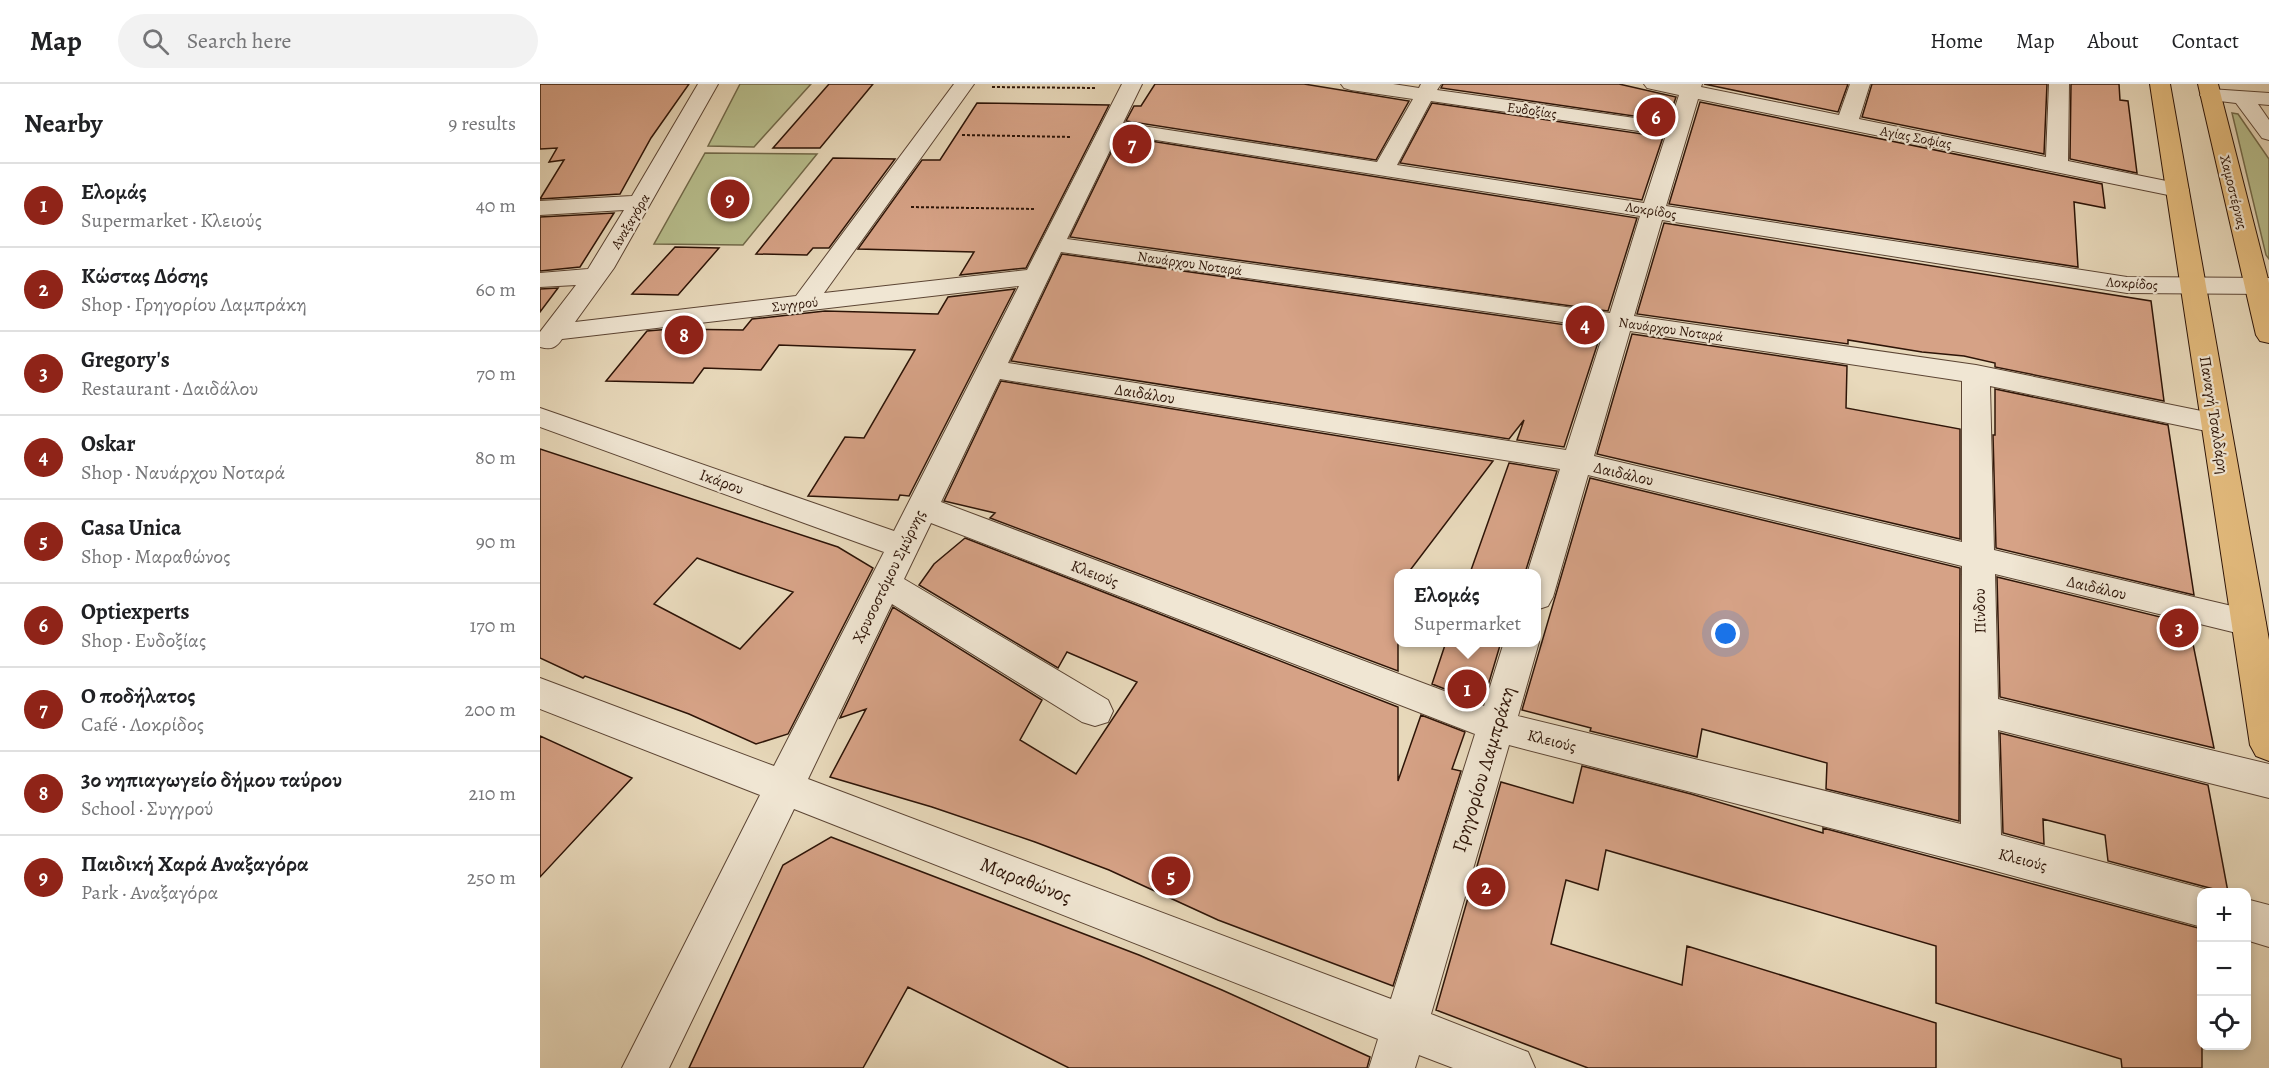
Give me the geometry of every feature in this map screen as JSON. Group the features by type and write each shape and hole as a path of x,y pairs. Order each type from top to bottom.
{"main road":[{"name":"Παναγή Τσαλδάρη","path":"2160,84 2269,745"},
{"name":"Χαμοστέρνας","path":"2210,87 2263,286 2269,335"}],"street":[{"name":"Αναξαγόρα","path":"547,341 596,276 642,202 708,84"},
{"name":"Ευδοξίας","path":"1351,84 1428,89 1678,130"},
{"name":"Αγίας Σοφίας","path":"1654,84 1691,88 1847,123 2178,190"},
{"path":"1847,123 1860,84"},
{"path":"2057,166 2059,84"},
{"path":"804,303 964,85"},
{"name":"Χρυσοστόμου Σμύρνης","path":"645,1068 1130,86"},
{"path":"2210,87 2242,97 2269,99"},
{"path":"1541,581 1691,88"},
{"path":"1383,170 1428,89"},
{"path":"2242,97 2269,134"},
{"name":"Λοκρίδος","path":"1108,132 1654,210 2127,285 2263,286"},
{"path":"540,208 642,202"},
{"name":"Ναυάρχου Νοταρά","path":"1052,244 1620,322 1976,374 2216,423"},
{"path":"540,280 596,276"},
{"name":"Συγγρού","path":"547,341 804,303 1037,276"},
{"name":"Δαιδάλου","path":"991,369 1577,462 2249,623"},
{"name":"Πίνδου","path":"1976,374 1981,848"},
{"name":"Ικάρου","path":"540,417 903,546"},
{"name":"Κλειούς","path":"922,507 1496,726 1981,848 2197,906"},
{"path":"885,583 1095,711"},
{"name":"Γρηγορίου Λαμπράκη","path":"1392,1068 1520,647"},
{"name":"Μαραθώνος","path":"540,693 1512,1068"},
{"path":"1980,710 2269,781"},
{"path":"2251,921 2269,926"}],"path":[{"path":"964,85 1130,86"},
{"path":"921,143 1108,132"},
{"path":"875,206 1070,209"}],"green space":[{"path":"740,84 811,84 754,147 708,146"},
{"path":"2232,113 2238,114 2269,159 2269,259 2266,255"},
{"path":"705,153 817,154 743,245 654,244"}],"building":[{"path":"540,84 689,84 651,138 620,194 540,199 564,160 549,162 557,148 540,149"},
{"path":"829,84 873,84 820,148 773,148"},
{"path":"1155,84 1304,84 1409,101 1376,160 1126,121 1134,106 1141,106"},
{"path":"1443,84 1619,84 1676,97 1668,121 1441,88"},
{"path":"1704,84 1848,84 1838,112"},
{"path":"1872,84 2047,84 2044,154 1862,117"},
{"path":"2071,84 2119,84 2120,100 2128,101 2137,173 2070,159"},
{"path":"1700,102 2102,184 2105,208 2074,202 2078,267 1669,204"},
{"path":"977,103 1109,105 1026,268 960,275 974,252 858,249 922,160 940,160"},
{"path":"1432,103 1663,137 1642,200 1400,163"},
{"path":"1119,136 1637,218 1608,311 1070,237"},
{"path":"833,158 895,159 829,248 813,248 807,255 756,254"},
{"path":"614,213 580,267 540,271 540,217"},
{"path":"1664,223 2151,301 2164,401 1995,367 1995,363 1964,356 1848,340 1848,344 1637,314"},
{"path":"675,247 719,248 678,295 632,294"},
{"path":"1062,254 1602,330 1564,447 1517,440 1524,420 1509,439 1011,361"},
{"path":"558,288 540,312 540,289"},
{"path":"1015,289 909,496 900,495 898,500 808,496 845,437 864,438 915,350 779,345 761,370 704,368 693,383 606,381 647,331 743,330 752,319 825,311 938,314 948,297"},
{"path":"1632,334 1847,366 1846,408 1960,429 1960,539 1597,454"},
{"path":"1001,381 1493,461 1411,569 1394,569 1394,647 1398,647 1398,671 990,518 995,513 944,501"},
{"path":"1995,389 2168,425 2194,595 1996,548 1993,435 1995,435"},
{"path":"540,449 838,547 873,568 788,734 756,744 689,714 585,676 583,678 540,658","holes":["697,558 793,592 740,649 654,604"]},
{"path":"1509,463 1557,471 1526,569 1471,569"},
{"path":"1590,478 1960,568 1959,821 1826,789 1827,763 1702,729 1697,757 1590,731 1591,728 1522,710"},
{"path":"965,538 1398,707 1398,781 1421,715 1465,732 1452,769 1461,771 1393,986 1218,920 1109,870 1035,842 932,807 830,777 866,709 840,718 893,607 1042,700 1020,740 1076,774 1137,682 1067,652 1058,668 919,585 934,564"},
{"path":"1997,577 2189,624 2214,748 2000,697"},
{"path":"1444,647 1500,647 1484,699 1477,697 1476,701 1432,684"},
{"path":"2000,733 2208,785 2227,888 2209,888 2108,861 2105,835 2043,819 2044,844 2003,833"},
{"path":"540,736 632,778 540,877"},
{"path":"1582,766 1691,794 1823,833 1823,828 2197,928 2197,1050 2202,1050 2202,1068 2122,1068 2121,1059 1936,1003 1936,946 1606,850 1598,890 1566,880 1551,944 1682,985 1687,946 1936,1023 1936,1068 1588,1068 1436,1010 1501,782 1573,803"},
{"path":"831,837 1139,955 1222,990 1370,1057 1367,1068 1069,1068 908,987 863,1068 689,1068 783,865"}],"place":[{"name":"Optiexperts","path":"1656,117"},
{"name":"Ο ποδήλατος","path":"1132,144"},
{"name":"Παιδική Χαρά Αναξαγόρα","path":"730,199"},
{"name":"Oskar","path":"1585,325"},
{"name":"3ο νηπιαγωγείο δήμου ταύρου","path":"684,335"},
{"name":"Gregory's","path":"2179,628"},
{"name":"Ελομάς","path":"1467,689"},
{"name":"Casa Unica","path":"1171,876"},
{"name":"Κώστας Δόσης","path":"1486,887"}]}
